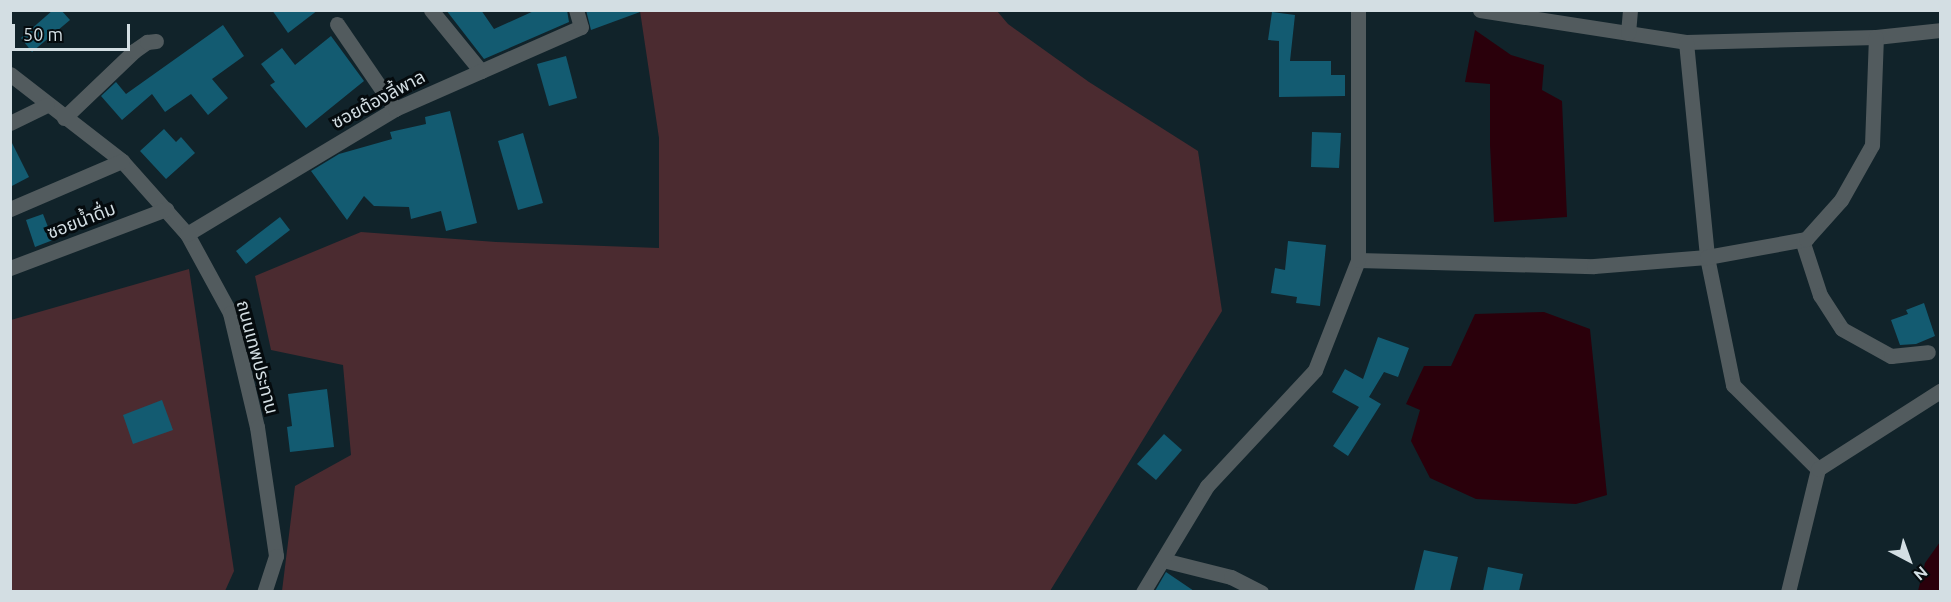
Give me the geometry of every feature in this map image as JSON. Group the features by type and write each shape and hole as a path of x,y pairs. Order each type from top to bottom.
{"street":[{"path":"431,10 481,71"},
{"name":"ซอยต้องลี้พาล","path":"188,234 395,109 581,27 576,10"},
{"path":"1143,591 1207,486 1315,370 1358,260 1358,10"},
{"path":"1480,10 1686,42 1876,37 1941,30"},
{"path":"1628,33 1630,10"},
{"path":"337,24 395,109"},
{"path":"1358,260 1594,266 1707,257 1802,240 1841,200 1872,145 1876,37"},
{"path":"64,118 134,51 147,42 156,41"},
{"path":"1686,42 1707,257 1733,385 1818,469"},
{"name":"ถนนเทพประทาน","path":"10,74 122,161 188,234 230,313 257,427 276,556 264,591"},
{"path":"10,123 47,105"},
{"path":"10,209 122,161"},
{"name":"ซอยน้ำดื่ม","path":"10,268 166,209"},
{"path":"1802,240 1820,296 1842,329 1892,356 1928,352"},
{"path":"1788,591 1818,469 1941,391"},
{"path":"1162,560 1231,577 1261,591"}],"shaded area":[{"path":"640,11 997,11 1008,24 1089,82 1198,151 1222,311 1050,591 282,591 295,486 351,455 343,365 271,350 255,276 361,232 496,242 659,248 659,138"},
{"path":"1475,30 1511,55 1544,65 1542,90 1562,101 1567,217 1494,222 1490,84 1465,82"},
{"path":"189,269 234,571 225,591 11,592 11,320"},
{"path":"1544,312 1590,329 1607,495 1576,504 1476,499 1430,478 1411,441 1420,410 1406,404 1424,366 1451,366 1475,314"},
{"path":"1940,542 1940,591 1918,591 1925,563"}],"building":[{"path":"53,10 61,10 70,20 32,52 21,38"},
{"path":"272,10 318,10 288,33"},
{"path":"446,10 481,10 494,29 536,10 567,10 569,22 484,59"},
{"path":"586,10 640,10 640,12 591,30"},
{"path":"1272,12 1295,15 1290,61 1331,61 1331,75 1345,75 1345,96 1279,97 1279,41 1268,40"},
{"path":"223,25 244,56 212,79 228,98 208,115 191,94 165,112 152,94 122,120 101,96 116,82 126,94"},
{"path":"331,36 364,81 306,128 270,85 275,82 261,64 282,48 295,65"},
{"path":"566,56 577,98 549,106 537,64"},
{"path":"450,111 477,223 446,231 441,211 411,219 409,207 374,206 364,196 347,220 311,171 339,154 392,139 390,132 426,124 425,117"},
{"path":"164,129 176,142 181,137 195,153 166,179 140,151"},
{"path":"1312,132 1341,133 1339,168 1311,167"},
{"path":"523,133 543,203 518,210 498,141"},
{"path":"10,139 29,177 10,187"},
{"path":"43,214 53,240 35,247 26,220"},
{"path":"280,217 290,230 246,264 236,251"},
{"path":"1288,241 1326,245 1320,306 1296,303 1297,297 1271,293 1275,268 1285,270"},
{"path":"1924,303 1935,336 1916,344 1900,345 1891,320 1908,314 1906,310"},
{"path":"1378,337 1409,348 1398,377 1384,372 1369,397 1381,404 1348,456 1333,446 1359,407 1332,392 1345,369 1363,379"},
{"path":"327,389 334,447 290,452 287,427 292,426 288,394"},
{"path":"162,400 173,430 133,444 123,415"},
{"path":"1164,434 1182,450 1156,480 1137,464"},
{"path":"1424,550 1458,557 1450,591 1414,591"},
{"path":"1488,567 1523,574 1519,591 1483,591"},
{"path":"1166,572 1194,591 1155,591"}]}
